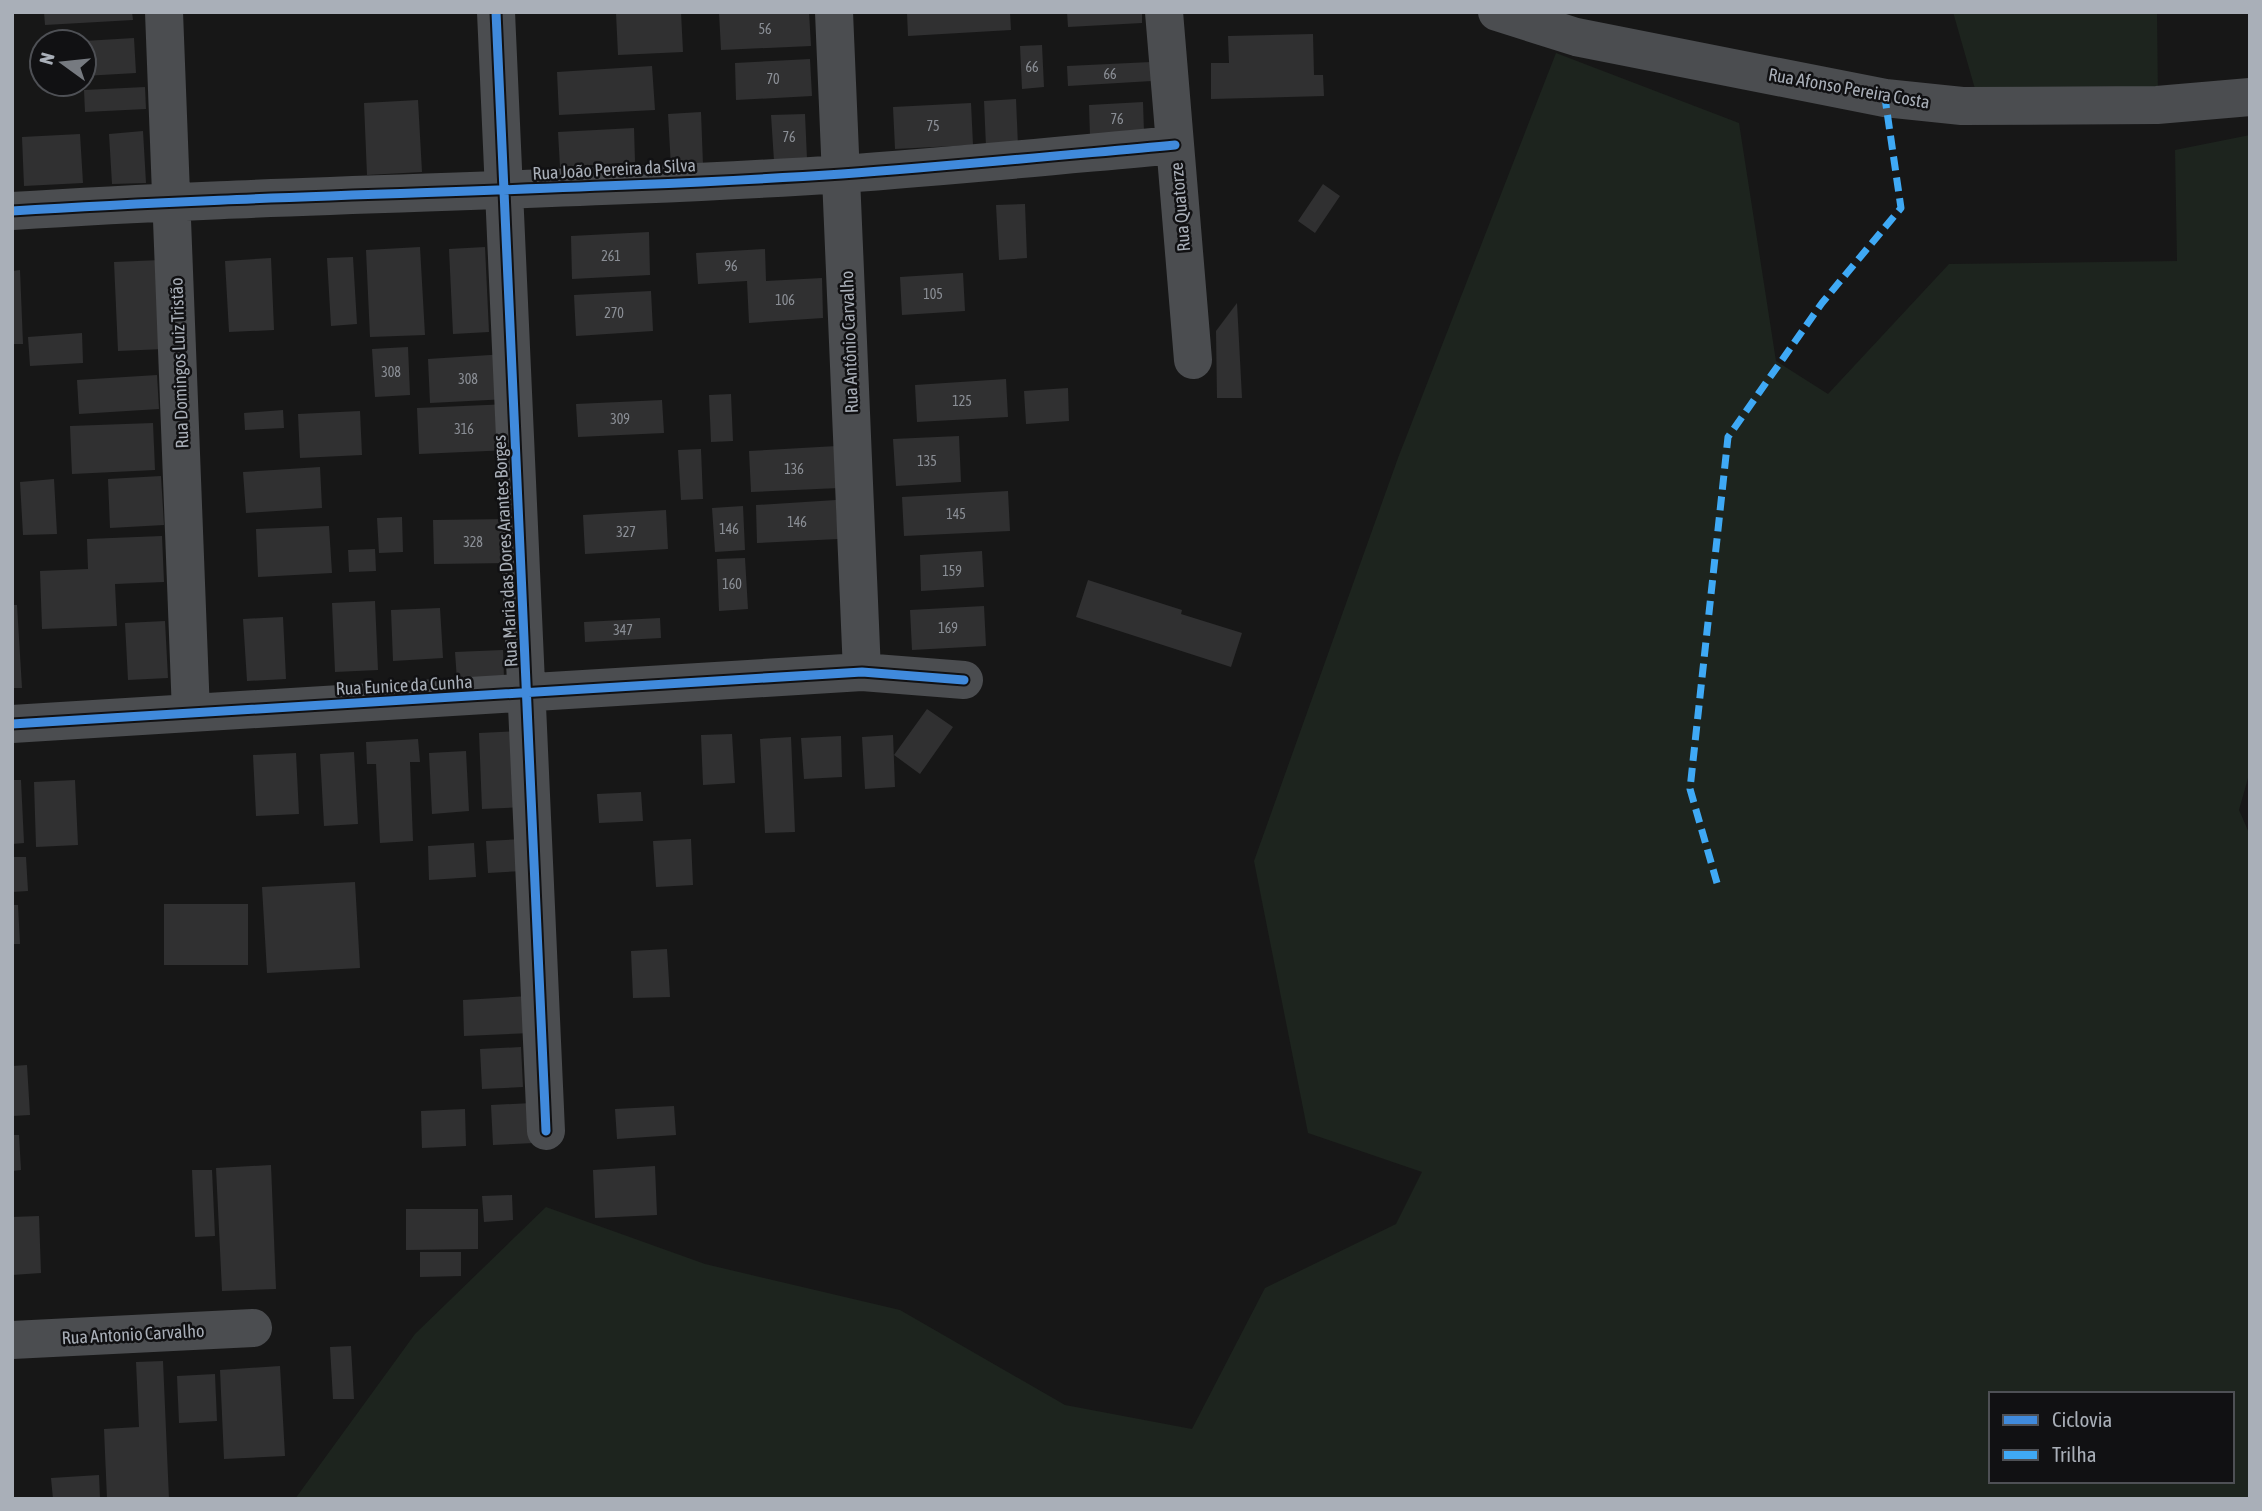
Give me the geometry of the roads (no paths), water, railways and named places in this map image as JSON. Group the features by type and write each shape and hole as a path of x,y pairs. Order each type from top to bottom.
{"street":[{"name":"Rua Domingos Luiz Tristão","path":"164,12 191,713"},
{"name":"Rua Maria das Dores Arantes Borges","path":"496,12 547,1131"},
{"name":"Rua Antônio Carvalho","path":"834,12 862,672"},
{"name":"Rua Quatorze","path":"1164,12 1193,360"},
{"name":"Rua Afonso Pereira Costa","path":"1497,12 1576,37 1885,98 1976,106 2157,105 2250,97"},
{"name":"Rua João Pereira da Silva","path":"12,211 173,201 504,190 842,174 1175,145"},
{"name":"Rua Eunice da Cunha","path":"12,724 862,672 964,680"},
{"name":"Rua Antonio Carvalho","path":"12,1340 253,1328"}]}
